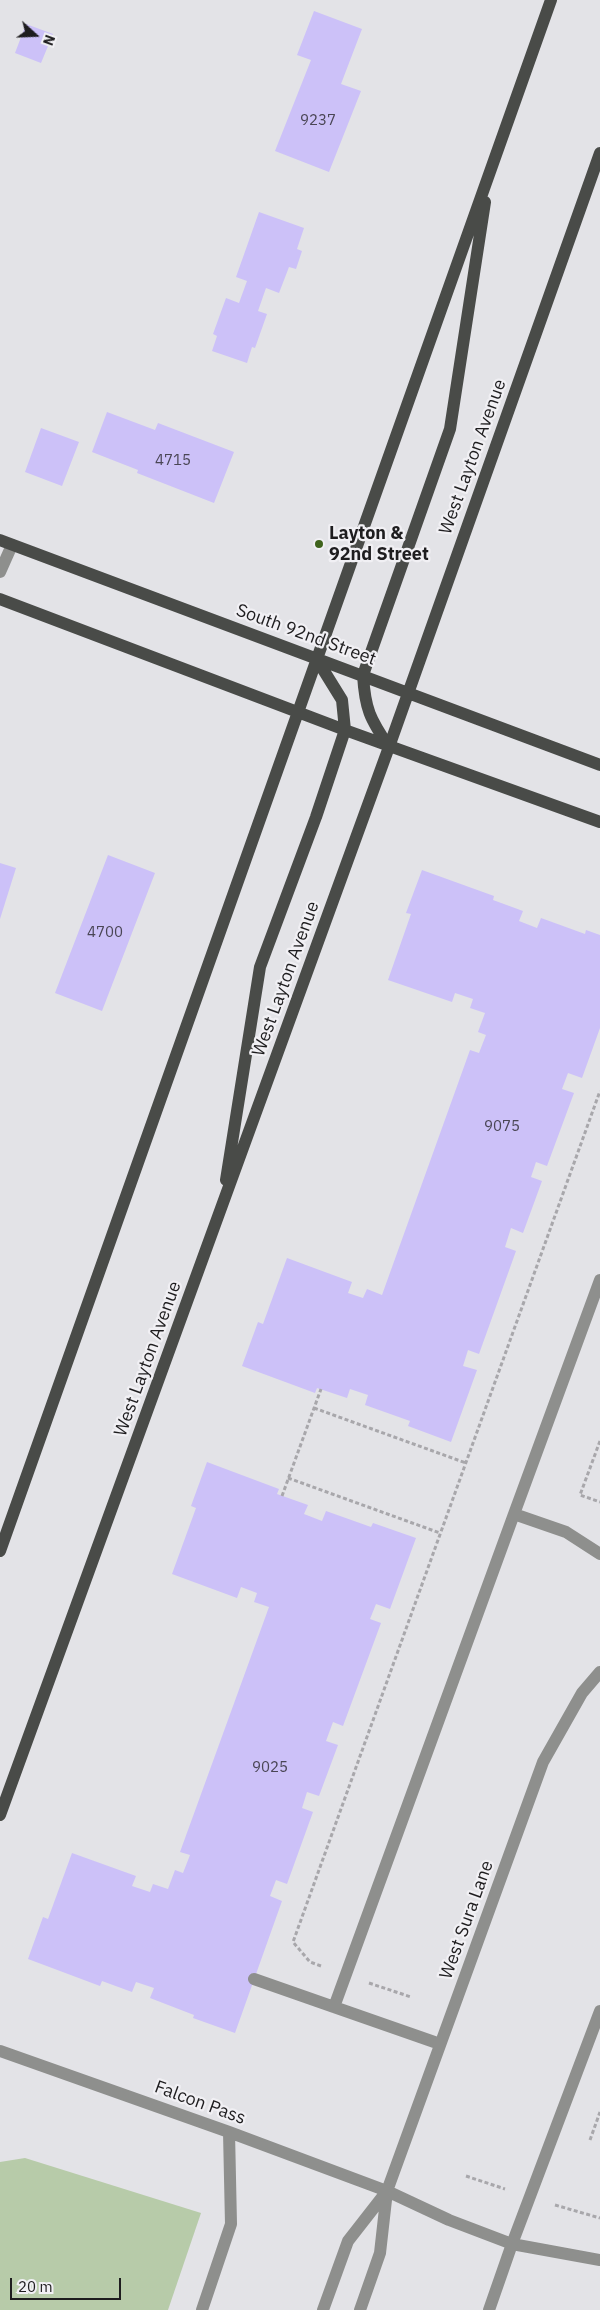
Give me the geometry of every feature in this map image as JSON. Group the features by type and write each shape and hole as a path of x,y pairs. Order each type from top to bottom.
{"main road":[{"path":"0,1551 551,0"},
{"name":"West Layton Avenue","path":"0,1815 389,747 600,152"},
{"path":"389,747 370,719 364,698 363,675 450,429 489,173"},
{"name":"South 92nd Street","path":"6,542 600,765"},
{"path":"0,600 297,713 600,822"},
{"path":"221,1210 260,967 316,817 344,730 342,700 316,658"}],"street":[{"path":"0,572 6,542"},
{"path":"334,2007 600,1280"},
{"path":"514,1514 566,1532 600,1554"},
{"name":"West Sura Lane","path":"360,2310 380,2253 387,2191 542,1762 582,1693 600,1672"},
{"path":"254,1979 440,2044"},
{"path":"489,2310 600,2011"},
{"name":"Falcon Pass","path":"0,2051 229,2132 387,2191 449,2220 512,2244 600,2260"},
{"path":"202,2310 230,2224 229,2132"},
{"name":"West Sura Lane","path":"324,2310 348,2242 387,2191"}],"path":[{"path":"319,1965 310,1962 293,1942 600,1091"},
{"path":"282,1496 321,1389"},
{"path":"314,1408 466,1463"},
{"path":"600,1441 580,1495 600,1502"},
{"path":"288,1478 440,1533"},
{"path":"366,1982 411,1997"},
{"path":"590,2140 600,2112"},
{"path":"466,2176 508,2190"},
{"path":"554,2204 600,2218"}],"green space":[{"path":"25,2158 201,2213 168,2310 0,2310 0,2162"}],"building":[{"path":"314,11 362,29 341,84 361,91 329,172 275,151 311,60 297,55"},
{"path":"26,24 53,34 41,63 15,53"},
{"path":"259,212 304,228 297,249 302,251 296,269 289,267 279,293 266,288 258,311 267,314 255,348 252,347 247,363 212,351 217,336 213,334 226,298 239,303 247,281 236,277"},
{"path":"107,412 155,430 158,423 234,452 214,503 137,473 138,470 92,452"},
{"path":"41,428 79,442 62,486 25,472"},
{"path":"108,855 155,873 102,1011 55,993"},
{"path":"0,863 16,868 0,919"},
{"path":"422,870 494,896 493,900 523,911 519,921 537,928 541,918 585,934 586,930 600,935 600,1028 582,1078 568,1073 562,1089 574,1093 547,1166 536,1162 531,1177 542,1181 523,1233 511,1228 505,1247 516,1251 479,1354 468,1350 463,1366 477,1370 451,1442 408,1426 410,1421 365,1405 368,1395 350,1389 347,1398 317,1388 315,1393 242,1366 258,1322 263,1324 287,1258 352,1282 348,1293 363,1298 367,1289 382,1295 470,1050 479,1053 486,1035 478,1032 485,1013 470,1008 473,999 455,993 452,1002 388,980 411,914 406,913"},
{"path":"207,1462 279,1489 277,1494 308,1505 304,1514 322,1521 326,1511 371,1527 373,1523 416,1538 390,1609 376,1604 370,1619 381,1623 343,1726 333,1722 326,1741 338,1745 319,1796 307,1792 302,1808 313,1812 287,1884 276,1880 270,1896 282,1901 235,2033 193,2018 194,2015 150,1998 154,1988 136,1982 132,1992 102,1981 100,1986 28,1959 43,1917 48,1919 72,1853 136,1876 132,1886 150,1892 153,1884 168,1889 175,1870 183,1873 190,1855 180,1852 269,1607 254,1602 257,1593 241,1587 237,1598 172,1574 196,1508 191,1506"}],"place":[{"name":"Layton & 92nd Street","path":"319,544"}]}
